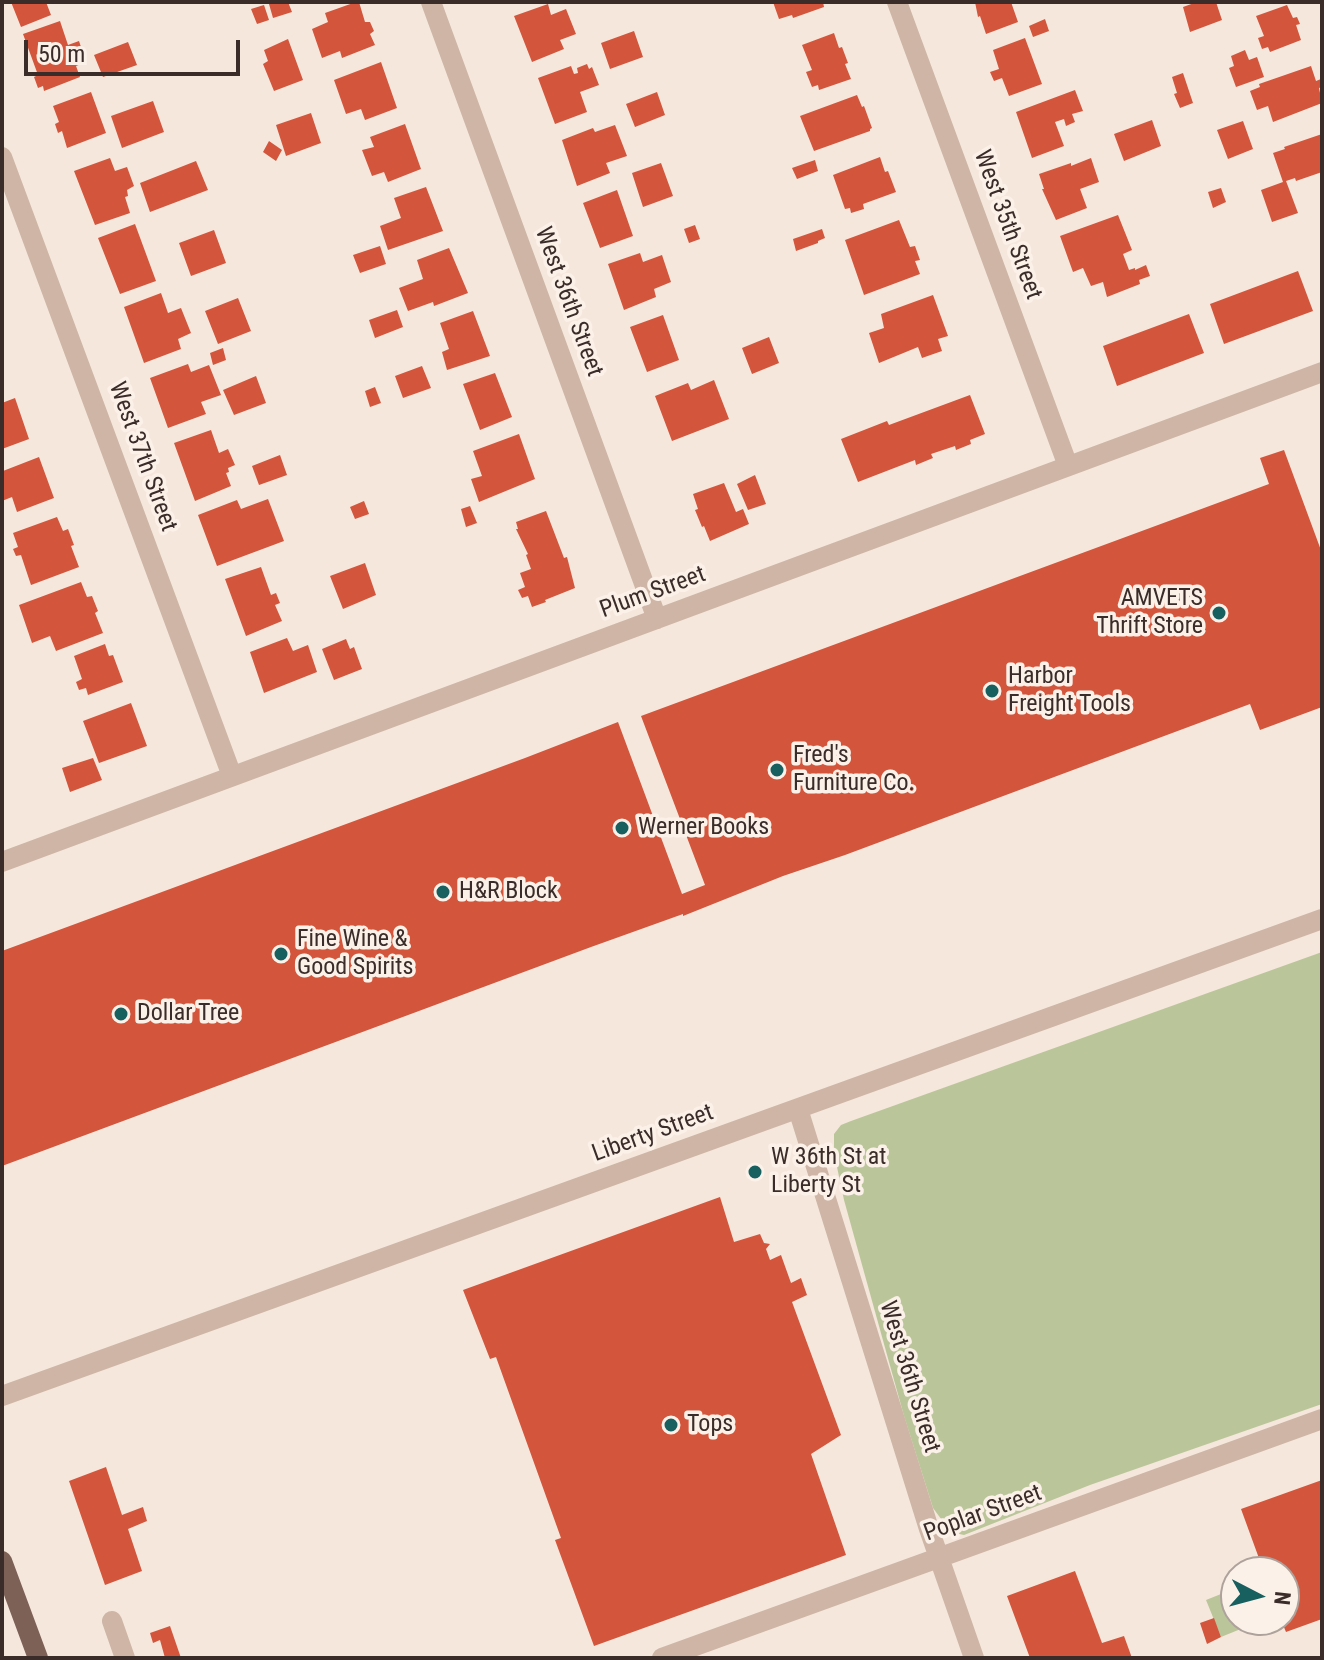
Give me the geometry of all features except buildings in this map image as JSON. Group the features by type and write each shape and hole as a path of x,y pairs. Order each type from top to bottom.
{"main road":[{"path":"2,1561 38,1658"}],"street":[{"name":"West 36th Street","path":"431,2 657,619"},
{"name":"West 35th Street","path":"897,2 1068,466"},
{"name":"West 37th Street","path":"2,157 232,776"},
{"name":"Plum Street","path":"2,862 1322,372"},
{"name":"Liberty Street","path":"2,1396 1322,919"},
{"name":"West 36th Street","path":"798,1109 938,1558 974,1658"},
{"name":"Poplar Street","path":"662,1658 1322,1419"},
{"path":"112,1621 125,1658"}],"green space":[{"path":"1322,952 1322,1404 1090,1485 964,1535 955,1533 933,1508 904,1416 844,1200 834,1153 834,1134 841,1125 851,1121"},
{"path":"1220,1594 1220,1635 1206,1600"}],"place":[{"name":"AMVETS Thrift Store","path":"1219,613"},
{"name":"Harbor Freight Tools","path":"992,691"},
{"name":"Fred's Furniture Co.","path":"777,770"},
{"name":"Werner Books","path":"622,828"},
{"name":"H&R Block","path":"443,892"},
{"name":"Fine Wine & Good Spirits","path":"281,954"},
{"name":"Dollar Tree","path":"121,1014"},
{"name":"W 36th St at Liberty St","path":"755,1172"},
{"name":"Tops","path":"671,1425"}]}
